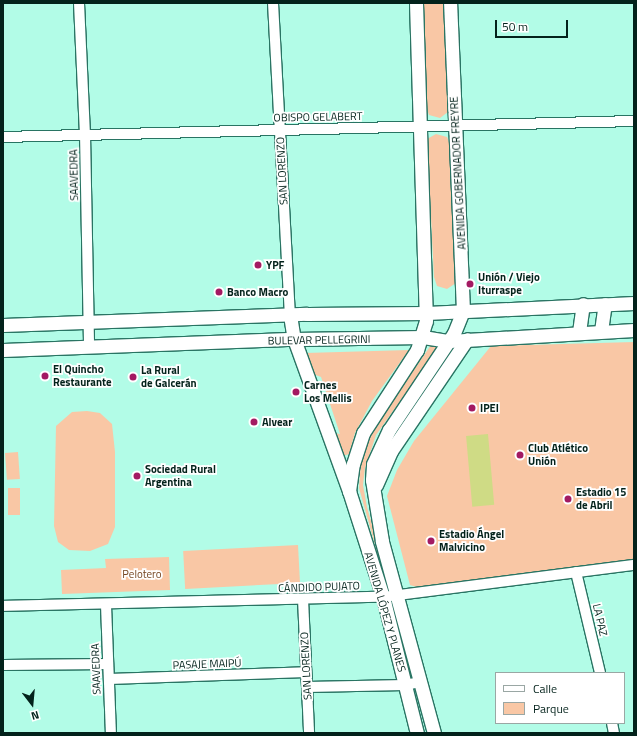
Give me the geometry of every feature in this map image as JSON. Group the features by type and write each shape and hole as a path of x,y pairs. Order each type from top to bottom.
{"main road":[{"path":"416,3 427,313 423,337"},
{"name":"AVENIDA GOBERNADOR FREYRE","path":"449,340 463,311 450,3"},
{"path":"3,325 290,315 427,313 583,304 634,303"},
{"path":"579,332 583,304"},
{"path":"601,331 605,304"},
{"name":"SAN LORENZO","path":"290,315 294,340"},
{"name":"BULEVAR PELLEGRINI","path":"3,350 423,337 449,340 634,330"},
{"name":"AVENIDA LÓPEZ Y PLANES","path":"349,492 353,464 363,433 423,337"},
{"path":"374,493 391,451 467,339"},
{"name":"AVENIDA LÓPEZ Y PLANES","path":"294,340 349,492 383,597 417,733"},
{"name":"AVENIDA LÓPEZ Y PLANES","path":"434,733 379,528 374,493 373,464 388,430 449,340"}],"street":[{"name":"SAAVEDRA","path":"79,3 85,134 89,348"},
{"name":"SAN LORENZO","path":"273,3 290,315"},
{"name":"OBISPO GELABERT","path":"3,137 455,124 634,121"},
{"name":"CÁNDIDO PUJATO","path":"3,606 106,605 383,597 634,565"},
{"name":"LA PAZ","path":"576,572 600,672"},
{"name":"SAN LORENZO","path":"303,599 309,733"},
{"name":"SAAVEDRA","path":"106,605 111,733"},
{"path":"3,665 108,664"},
{"name":"PASAJE MAIPÚ","path":"109,679 306,672"},
{"path":"307,687 405,685 421,682"}],"green space":[{"path":"421,3 444,3 448,112 440,118 429,115 426,106"},
{"path":"436,134 447,137 449,142 457,276 456,283 447,289 437,286 434,277 427,139"},
{"name":"Club Atlético Unión","path":"634,342 634,560 423,589 410,585 387,496 397,470 414,441 491,346"},
{"path":"431,345 439,346 376,435 365,468 363,485 367,507 390,589 388,591 359,488 361,461 372,431"},
{"path":"409,350 372,401 355,433 349,454 343,456 334,433 340,434 321,377 313,374 305,353"},
{"path":"87,411 100,413 112,424 115,452 115,527 108,544 90,551 69,550 58,542 54,526 56,426 72,412"},
{"path":"18,452 20,479 7,480 5,453"},
{"path":"8,488 20,488 20,515 8,515"},
{"path":"298,545 300,583 185,589 183,551"},
{"name":"Pelotero","path":"169,557 170,590 62,594 61,570 106,568 105,559"}],"shaded area":[{"path":"488,434 494,505 472,507 466,436"}],"place":[{"name":"YPF","path":"258,265"},
{"name":"Unión / Viejo Iturraspe","path":"470,284"},
{"name":"Banco Macro","path":"219,292"},
{"name":"El Quincho Restaurante","path":"45,376"},
{"name":"La Rural de Galcerán","path":"133,377"},
{"name":"Carnes Los Mellis","path":"296,392"},
{"name":"IPEI","path":"472,408"},
{"name":"Alvear","path":"254,422"},
{"name":"Club Atlético Unión","path":"520,455"},
{"name":"Sociedad Rural Argentina","path":"137,476"},
{"name":"Estadio 15 de Abril","path":"568,499"},
{"name":"Estadio Ángel Malvicino","path":"431,541"}]}
